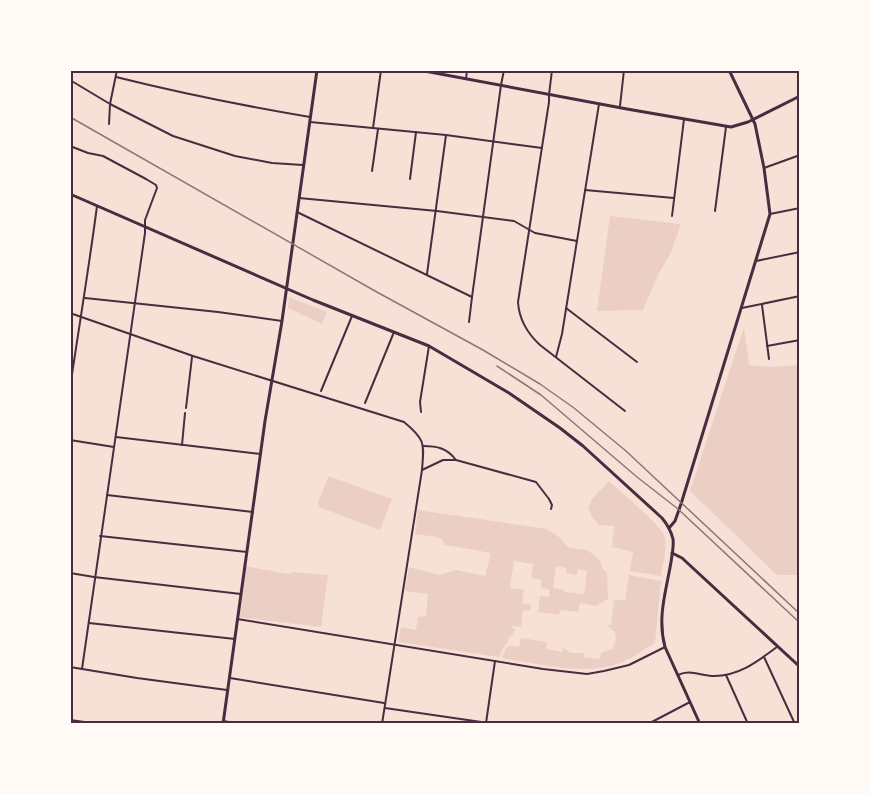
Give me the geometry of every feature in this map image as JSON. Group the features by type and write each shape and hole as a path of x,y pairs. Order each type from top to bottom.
{"street":[{"path":"109,124 110,104 117,70"},
{"path":"241,723 223,722 317,70"},
{"path":"373,128 381,70"},
{"path":"419,70 726,126 738,126 753,120 800,96"},
{"path":"466,79 467,70"},
{"path":"470,322 504,70"},
{"path":"552,70 518,308 530,336 626,411"},
{"path":"620,108 624,70"},
{"path":"669,528 678,513 770,214 764,168 753,120 729,70"},
{"path":"116,77 196,96 310,117"},
{"path":"70,80 110,104 173,136 236,156 272,163 303,165"},
{"path":"556,357 562,334 599,104"},
{"path":"672,216 684,119"},
{"path":"310,122 446,135 542,148"},
{"path":"715,211 726,126"},
{"path":"372,171 378,129"},
{"path":"410,179 416,132"},
{"path":"427,274 446,135"},
{"path":"70,146 103,156 156,185 157,188 144,220 135,303 82,669"},
{"path":"764,168 800,155"},
{"path":"585,190 674,198"},
{"path":"70,194 286,288 429,346 501,388 583,446 662,518 669,528 673,540 662,611 661,633 700,723"},
{"path":"299,198 514,221 535,233 577,241"},
{"path":"70,388 97,206"},
{"path":"770,214 800,208"},
{"path":"297,212 472,297"},
{"path":"756,261 800,252"},
{"path":"742,308 800,296"},
{"path":"85,298 282,321"},
{"path":"762,305 769,359"},
{"path":"566,308 637,362"},
{"path":"70,313 193,356 404,422 421,440 424,449 422,470 382,723"},
{"path":"321,390 352,315"},
{"path":"365,403 394,332"},
{"path":"767,346 800,340"},
{"path":"421,412 420,402 429,346"},
{"path":"186,408 193,356"},
{"path":"182,445 185,413"},
{"path":"116,437 261,454"},
{"path":"70,440 114,447"},
{"path":"423,446 440,447 456,460"},
{"path":"422,470 436,462 456,460 536,482 549,499 552,505 551,510"},
{"path":"107,495 253,512"},
{"path":"100,536 247,552"},
{"path":"672,553 682,558 800,667"},
{"path":"70,573 241,594"},
{"path":"237,619 543,669 587,674 621,668 665,646"},
{"path":"89,623 235,639"},
{"path":"678,675 691,672 700,675 726,675 755,663 777,646"},
{"path":"764,657 795,723"},
{"path":"486,723 495,661"},
{"path":"70,668 227,690"},
{"path":"726,675 748,723"},
{"path":"229,678 384,703"},
{"path":"648,723 690,702"},
{"path":"384,708 495,723"},
{"path":"70,720 99,723"}],"shaded area":[{"path":"610,216 681,224 671,252 643,310 597,311"},
{"path":"289,297 327,312 322,324 288,308"},
{"path":"744,327 749,365 770,367 799,365 799,575 777,575 690,491"},
{"path":"328,477 392,499 380,530 319,507 318,503"},
{"path":"609,481 657,526 665,538 666,547 661,576 630,571 633,552 612,547 614,526 599,525 592,517 588,509 592,499"},
{"path":"418,510 547,529 558,536 569,548 587,550 599,559 604,571 607,572 608,599 596,606 580,603 578,612 560,610 559,615 538,612 540,596 549,597 550,590 541,588 542,580 531,578 533,564 514,561 510,588 524,590 522,603 531,605 530,611 523,610 521,627 513,626 512,628 515,629 513,635 509,637 500,657 398,642 401,627 416,630 418,617 426,616 428,594 405,591 409,567 439,575 456,570 485,576 491,553 445,545 443,540 437,537 415,534","holes":["556,566 566,568 566,573 577,575 578,569 587,571 584,594 564,592 564,590 553,588"]},
{"path":"245,566 289,574 293,572 328,575 321,627 237,617"},
{"path":"629,575 661,581 655,643 621,662 590,669 575,669 502,658 506,648 520,645 521,638 547,642 546,649 562,652 563,648 571,653 584,653 584,657 600,659 601,653 612,649 616,640 615,632 607,625 611,625 614,599 625,601"}],"tram line":[{"path":"497,366 541,395 678,509 800,623"}],"railway":[{"path":"70,117 540,384 574,408 626,451 800,614"}]}
